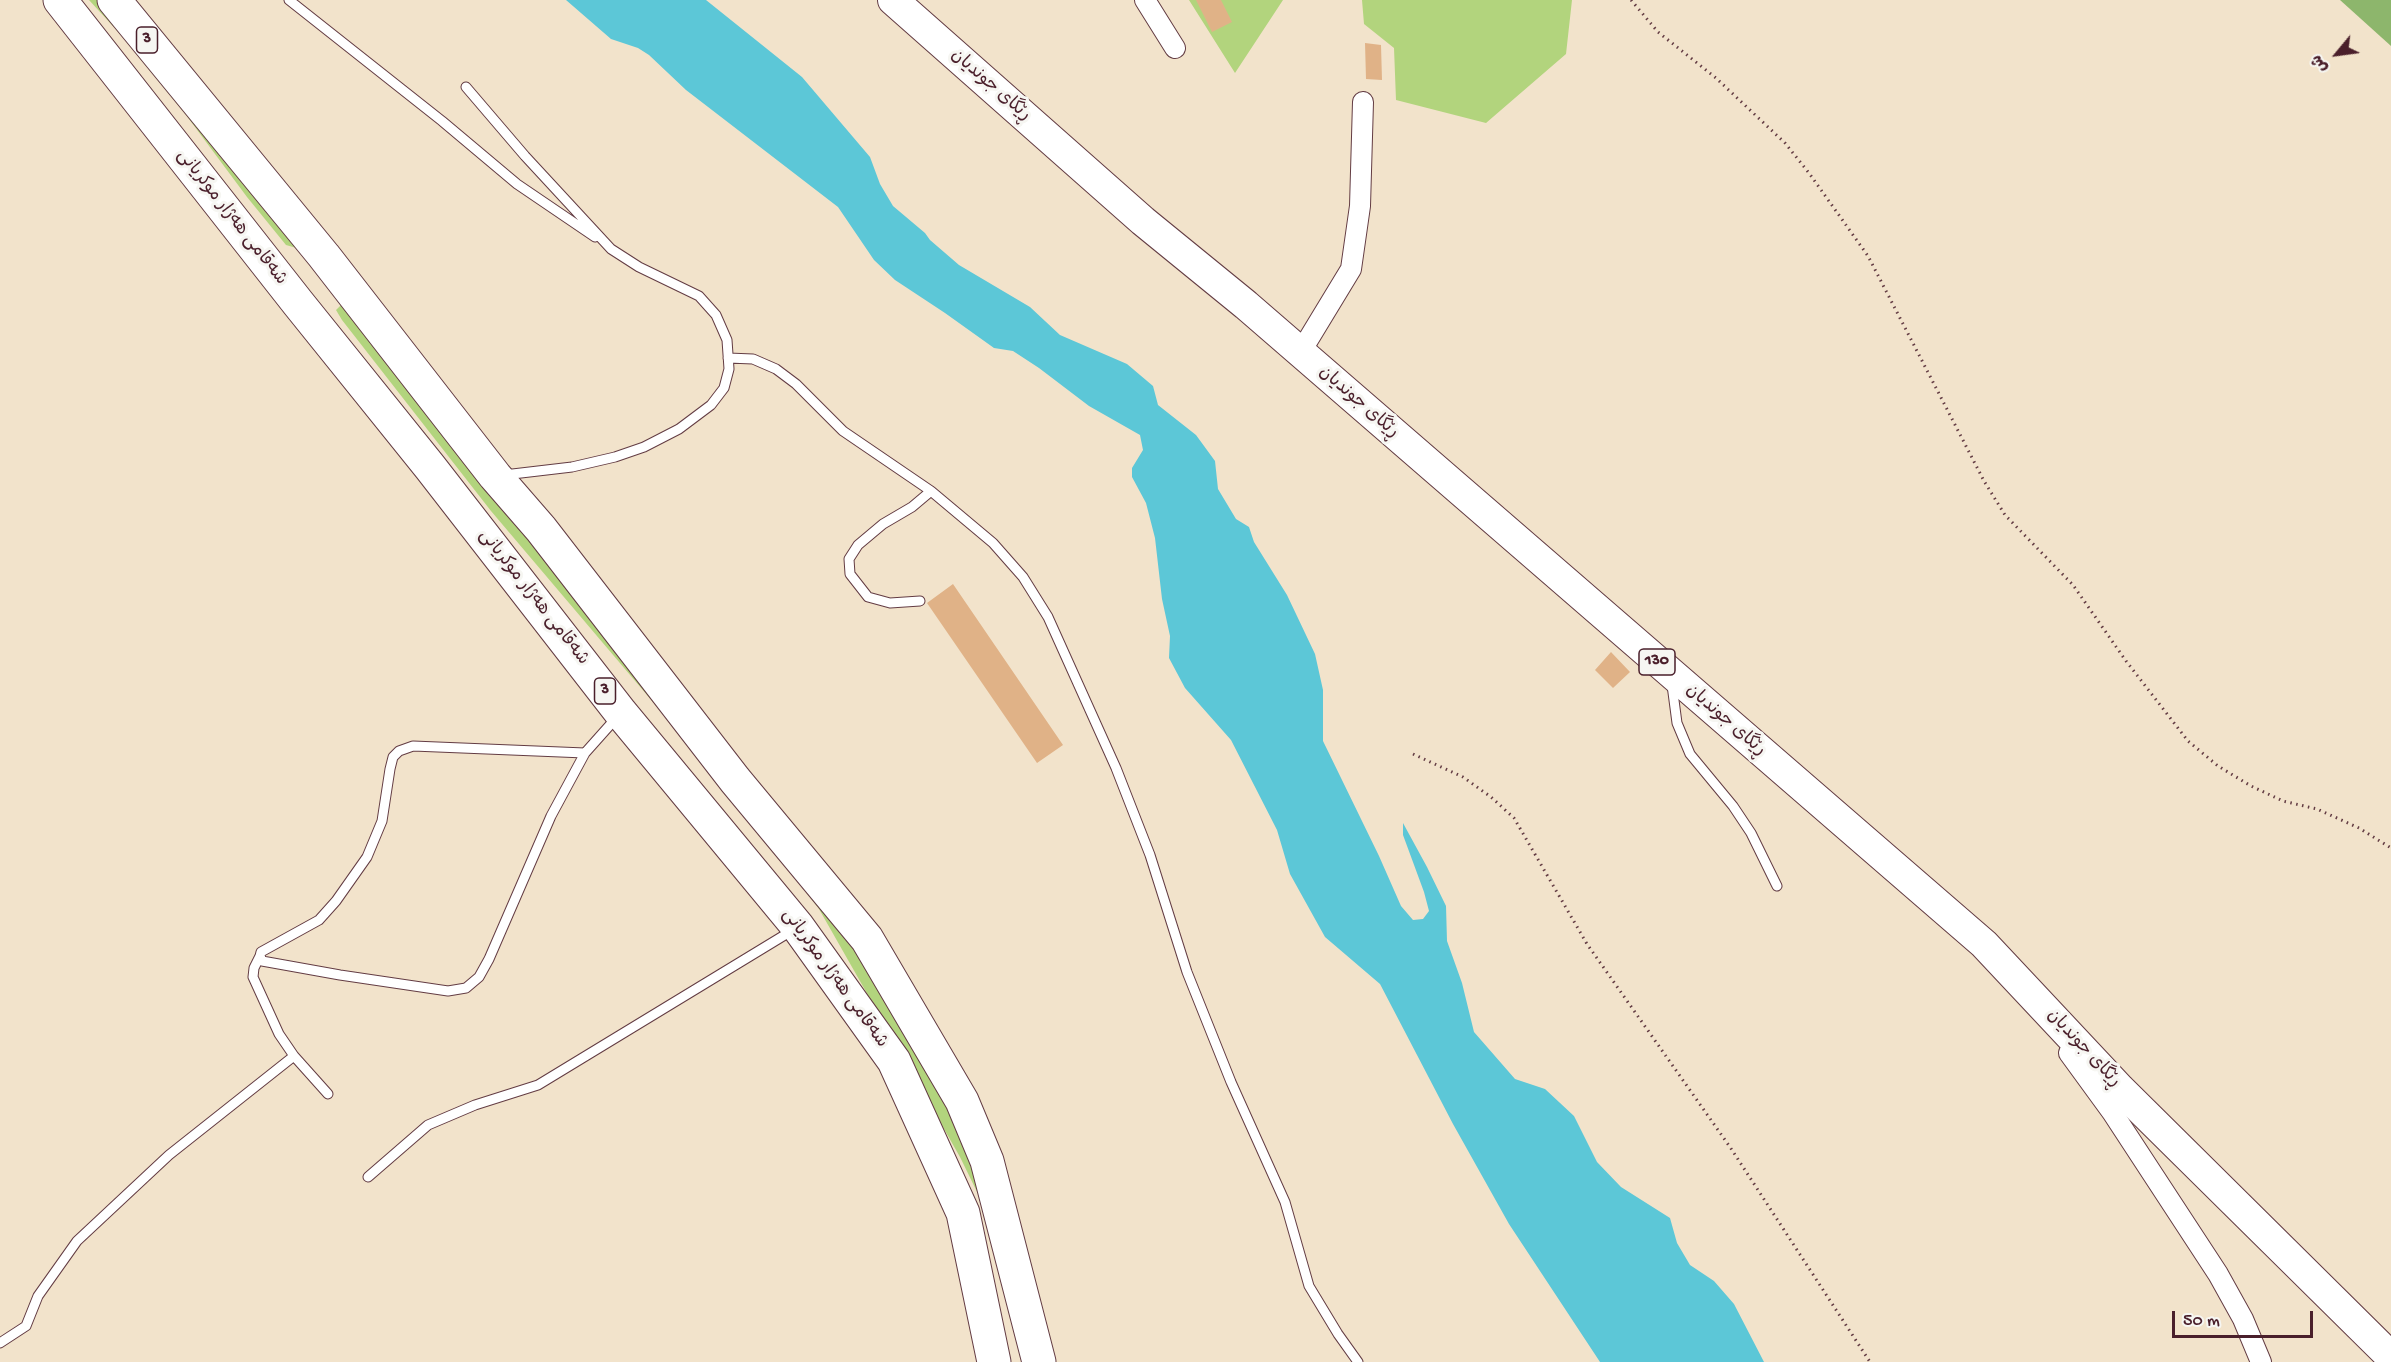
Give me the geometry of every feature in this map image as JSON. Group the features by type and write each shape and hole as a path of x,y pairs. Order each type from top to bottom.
{"highway":[{"name":"شەقامی ھەژار موکریانی","path":"60,0 298,303 430,466 621,713 798,927 894,1061 963,1213 994,1362"},
{"name":"3","path":"114,0 324,256 495,476 541,529 735,780 867,939 962,1101 987,1161 1040,1362"},
{"path":"298,303 324,256"}],"main road":[{"name":"ڕێگای جوندیان","path":"893,0 1134,213 1246,304 1984,944 2120,1089 2391,1357"}],"street":[{"path":"1145,0 1175,48"},
{"path":"1300,353 1351,269 1360,206 1363,102"},
{"path":"1984,944 2081,1068 2112,1112 2218,1274 2243,1319 2261,1362"}],"lane":[{"path":"289,0 518,184 639,267 699,296 716,315 727,340 729,369 723,388 711,405 679,429 644,447 615,457 572,467 495,476"},
{"path":"466,87 525,156 611,249"},
{"path":"728,358 753,359 776,369 796,384 843,431 931,491 993,543 1023,577 1048,617 1116,768 1150,855 1187,972 1231,1082 1285,1202 1309,1286 1358,1362"},
{"path":"920,601 890,603 868,597 850,574 849,559 858,545 883,524 912,507 931,491"},
{"path":"1670,674 1677,723 1690,754 1733,806 1751,833 1778,886"},
{"path":"260,957 262,961 351,977 448,991 466,988 479,977 489,959 551,816 585,753 621,713"},
{"path":"328,1094 294,1056 279,1035 253,977 254,968 261,952 319,920 336,901 367,857 382,821 393,758 399,751 413,746 585,753"},
{"path":"368,1177 428,1125 475,1105 537,1084 798,927"},
{"path":"0,1343 26,1326 38,1296 77,1241 169,1155 294,1056"}],"path":[{"path":"1631,0 1658,32 1716,78 1785,143 1809,173 1868,256 1984,481 2005,515 2073,585 2132,670 2188,741 2218,766 2251,786 2283,801 2317,809 2359,828 2391,848"},
{"path":"1413,754 1463,777 1491,796 1514,818 1587,944 1730,1147 1870,1362"}],"green space":[{"path":"89,0 109,0 300,249 286,245 186,115 121,35"},
{"path":"1189,0 1283,0 1235,73"},
{"path":"1362,0 1572,0 1566,54 1486,123 1396,100 1394,48 1364,24"},
{"path":"2340,0 2391,0 2391,46"},
{"path":"341,305 353,307 833,897 977,1149 980,1198 960,1157 819,909 725,787 491,511 342,320 336,310"}],"water":[{"path":"566,0 706,0 802,77 870,157 880,184 893,206 930,240 959,265 1030,307 1060,335 1127,364 1153,386 1158,405 1196,435 1215,461 1218,489 1236,519 1249,527 1254,542 1287,595 1315,654 1323,690 1323,741 1401,906 1413,920 1423,919 1429,911 1403,835 1403,823 1427,867 1446,906 1447,941 1462,983 1474,1032 1515,1079 1545,1089 1574,1116 1597,1162 1621,1187 1670,1218 1677,1243 1690,1265 1714,1281 1734,1304 1764,1362 1600,1362 1509,1224 1453,1124 1380,984 1325,937 1290,874 1277,830 1231,740 1185,688 1169,658 1170,636 1162,599 1155,538 1146,503 1132,477 1132,468 1143,450 1140,435 1089,406 1013,351 994,348 895,280 874,260 838,207 686,90 649,55 638,48 611,39"}],"building":[{"path":"1196,0 1221,0 1232,22 1212,32"},
{"path":"1365,43 1381,45 1382,80 1366,79"},
{"path":"953,584 1063,745 1037,763 927,603"},
{"path":"1611,652 1630,672 1613,688 1595,670"}]}
